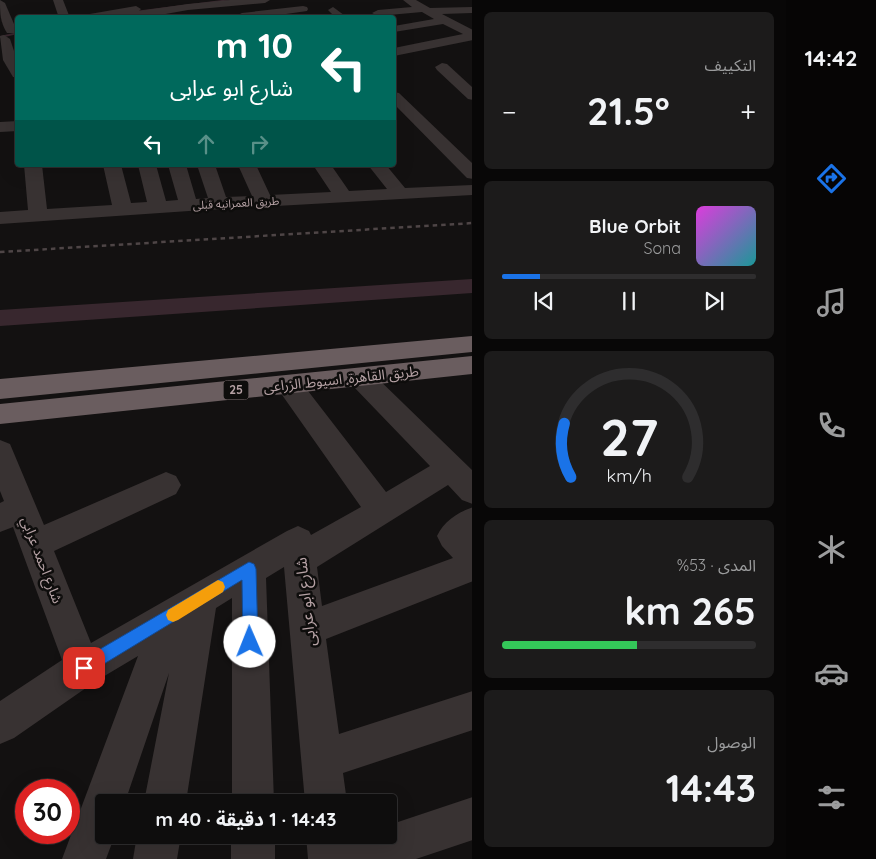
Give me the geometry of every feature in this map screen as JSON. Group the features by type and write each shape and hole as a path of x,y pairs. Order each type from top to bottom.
{"highway":[{"name":"طريق القاهرة, اسيوط الزراعى","path":"0,389 472,344"},
{"name":"طريق القاهرة, اسيوط الزراعى","path":"0,414 472,365"},
{"path":"30,412 33,386"}],"street":[{"path":"58,0 64,15"},
{"path":"95,15 136,4 210,0"},
{"path":"135,15 188,7 265,0"},
{"path":"293,0 309,15"},
{"path":"408,0 472,36"},
{"path":"0,3 8,35 9,60 15,79"},
{"path":"264,15 303,9"},
{"path":"333,10 340,15"},
{"path":"378,13 472,10"},
{"path":"396,29 448,22 472,23"},
{"path":"396,52 472,36"},
{"path":"442,67 472,96"},
{"path":"396,98 472,174"},
{"path":"0,127 15,126"},
{"path":"33,167 38,216"},
{"path":"112,167 122,210"},
{"path":"148,167 158,208"},
{"path":"178,167 189,205"},
{"path":"207,167 219,204"},
{"path":"248,167 264,202"},
{"path":"323,167 344,197"},
{"path":"379,167 400,194"},
{"name":"طريق العمرانيه قبلى","path":"0,218 189,205 472,190"},
{"path":"361,378 472,491"},
{"path":"289,385 381,510"},
{"name":"شارع احمد عرابي","path":"0,452 11,512 36,544 84,668"},
{"path":"301,559 450,469"},
{"path":"36,544 166,484"},
{"name":"شارع ابو عرابى","path":"0,724 84,668 298,541 325,794"},
{"path":"308,629 472,565"},
{"path":"249,569 253,794"},
{"path":"165,794 185,607"},
{"path":"108,794 185,607"},
{"path":"322,760 472,710"},
{"path":"352,859 472,818"},
{"path":"84,859 95,828"},
{"path":"155,859 158,844"},
{"path":"253,844 253,859"},
{"path":"329,844 330,859"}],"waterway":[{"path":"129,12 230,0"},
{"path":"0,37 15,34"},
{"path":"0,318 472,286"}],"railway":[{"path":"0,252 472,223"}],"slow traffic":[{"path":"173,615 218,587"}],"route":[{"path":"84,668 249,569 250,642"}]}
